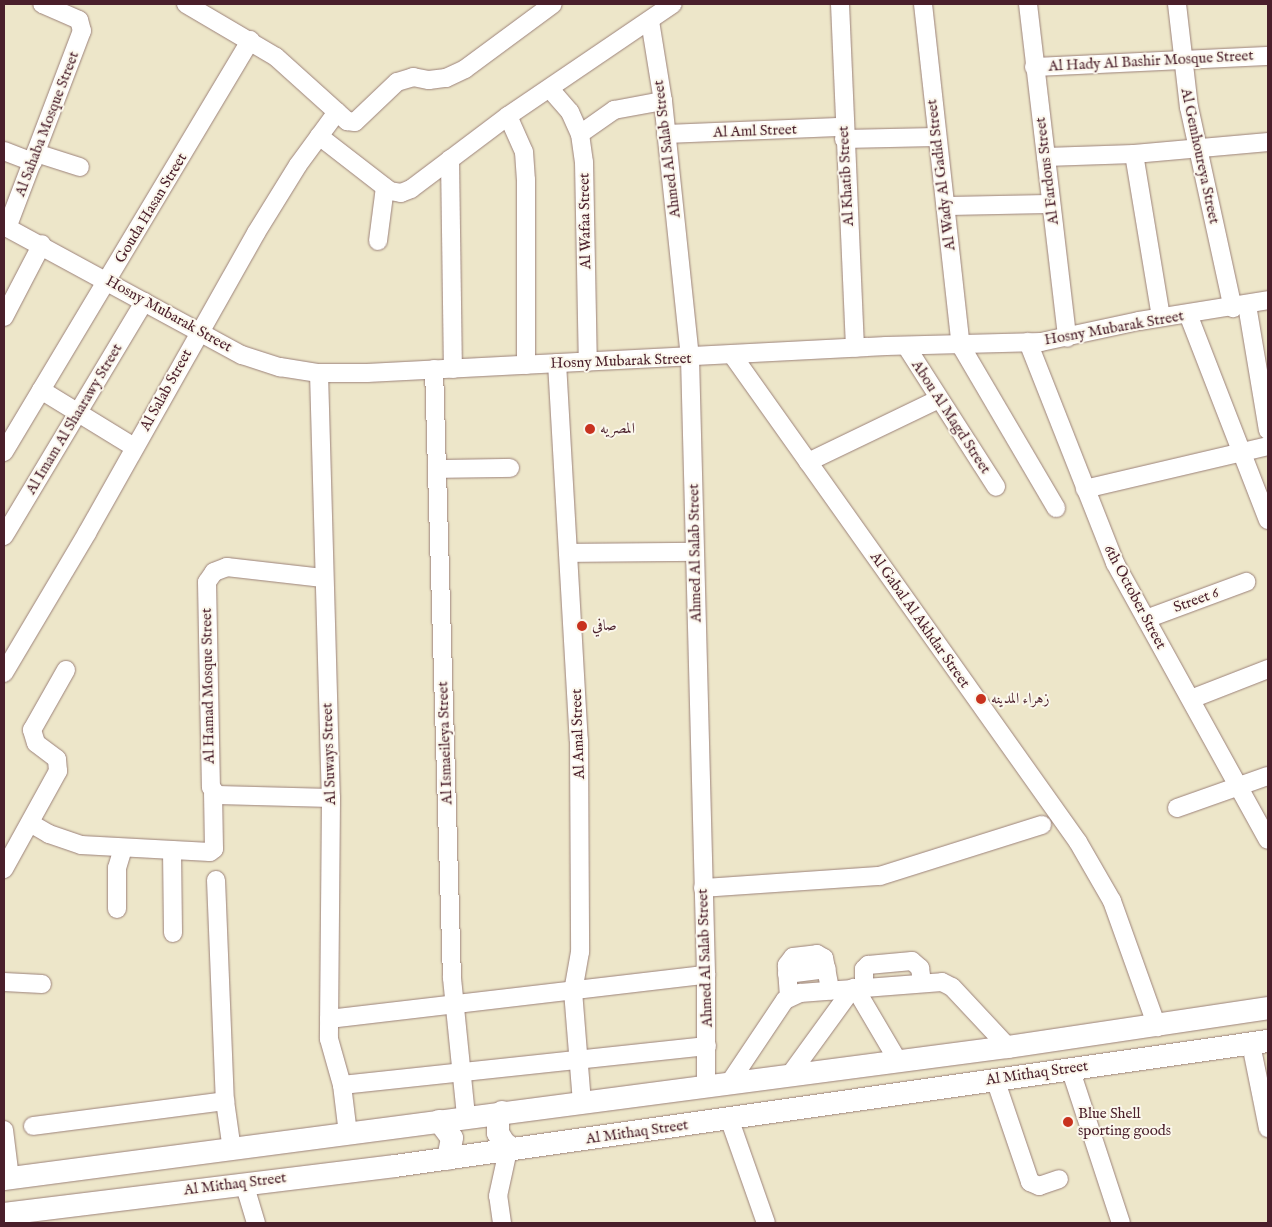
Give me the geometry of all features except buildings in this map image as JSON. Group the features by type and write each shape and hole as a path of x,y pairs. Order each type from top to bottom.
{"main road":[{"name":"Al Mithaq Street","path":"7,1179 502,1112 582,1104 1008,1047 1268,1008"},
{"name":"Al Mithaq Street","path":"4,1214 50,1216 244,1183 448,1159 1260,1042"},
{"path":"502,1112 498,1122 498,1133 511,1150"},
{"path":"439,1121 452,1138 448,1159"}],"street":[{"name":"Al Sahaba Mosque Street","path":"6,227 81,35 79,20 42,4"},
{"path":"186,4 251,40 276,57 346,121 355,122 397,82 413,77 429,80 446,78 465,69 554,4"},
{"path":"319,136 385,187 401,192 411,189 508,116 550,90 673,4"},
{"name":"Al Khatib Street","path":"840,4 844,133 855,348"},
{"name":"Al Wady Al Gadid Street","path":"923,4 936,137 946,206 961,346"},
{"name":"Al Fardous Street","path":"1028,4 1067,338"},
{"name":"Al Gemhoureya Street","path":"1177,4 1183,61 1197,148 1240,306 1268,430"},
{"name":"Ahmed Al Salab Street","path":"650,21 663,100 690,358 707,1046 717,1086"},
{"name":"Gouda Hasan Street","path":"4,452 251,40"},
{"name":"Al Hady Al Bashir Mosque Street","path":"1034,67 1268,56"},
{"name":"Al Wafaa Street","path":"550,90 570,112 580,134 584,162 588,362"},
{"path":"580,134 614,110 663,100"},
{"name":"Al Salab Street","path":"4,673 197,333 276,199 337,112"},
{"path":"508,116 519,134 525,171 526,365"},
{"name":"Al Aml Street","path":"666,134 844,133 936,137"},
{"path":"1046,156 1134,154 1268,142"},
{"path":"4,151 80,167"},
{"path":"1134,154 1161,318"},
{"path":"450,159 453,369"},
{"path":"378,241 385,187"},
{"path":"946,206 1051,204"},
{"name":"Hosny Mubarak Street","path":"6,227 42,244 197,333 242,355 280,367 319,373 453,369 733,356 855,348 961,346 1028,342 1067,338 1161,318 1268,300"},
{"path":"4,318 42,244"},
{"name":"Al Imam Al Shaarawy Street","path":"4,536 144,302"},
{"path":"1188,314 1268,520"},
{"name":"6th October Street","path":"1028,342 1115,563 1241,788 1268,840"},
{"name":"Abou Al Magd Street","path":"906,346 996,487"},
{"path":"961,346 1056,508"},
{"name":"Al Gabal Al Akhdar Street","path":"733,356 1102,880 1156,1026"},
{"name":"Al Amal Street","path":"557,363 579,740 580,952 573,991 582,1104"},
{"name":"Al Ismaeileya Street","path":"434,369 453,1004 466,1117"},
{"name":"Al Suways Street","path":"319,373 331,798 329,1019 332,1056 342,1085 348,1134"},
{"path":"41,390 134,447"},
{"path":"808,462 939,399"},
{"path":"1085,489 1268,446"},
{"path":"437,469 510,468"},
{"path":"568,553 694,552"},
{"name":"Al Hamad Mosque Street","path":"172,850 213,851 207,582 214,572 227,567 324,578"},
{"name":"Street 6","path":"1146,619 1246,582"},
{"path":"1191,699 1268,669"},
{"path":"4,868 30,823 59,766 55,756 36,743 32,730 66,670"},
{"path":"1176,808 1241,788 1268,776"},
{"path":"213,794 331,798"},
{"path":"30,823 70,842 123,848 172,850 173,933"},
{"path":"703,888 880,876 1042,825"},
{"path":"117,909 117,868 123,848"},
{"path":"216,880 225,1100 232,1150"},
{"path":"789,997 787,974 790,959 812,955 824,958 830,990"},
{"path":"329,1019 706,975"},
{"path":"4,982 42,984"},
{"path":"717,1086 789,997 830,990 942,982 952,987 1008,1047"},
{"path":"857,988 898,1061"},
{"path":"789,1076 857,988"},
{"path":"1260,1042 1268,1128"},
{"path":"342,1085 707,1046"},
{"path":"1070,1068 1121,1223"},
{"path":"995,1079 1030,1182 1039,1186 1059,1179"},
{"path":"33,1126 225,1100"},
{"path":"729,1118 766,1223"},
{"path":"4,1130 7,1179"},
{"path":"502,1223 498,1196 511,1150"},
{"path":"244,1183 256,1223"}],"place":[{"name":"المصريه","path":"590,429"},
{"name":"صافي","path":"582,626"},
{"name":"زهراء المدينه","path":"981,699"},
{"name":"Blue Shell sporting goods","path":"1068,1122"}]}
